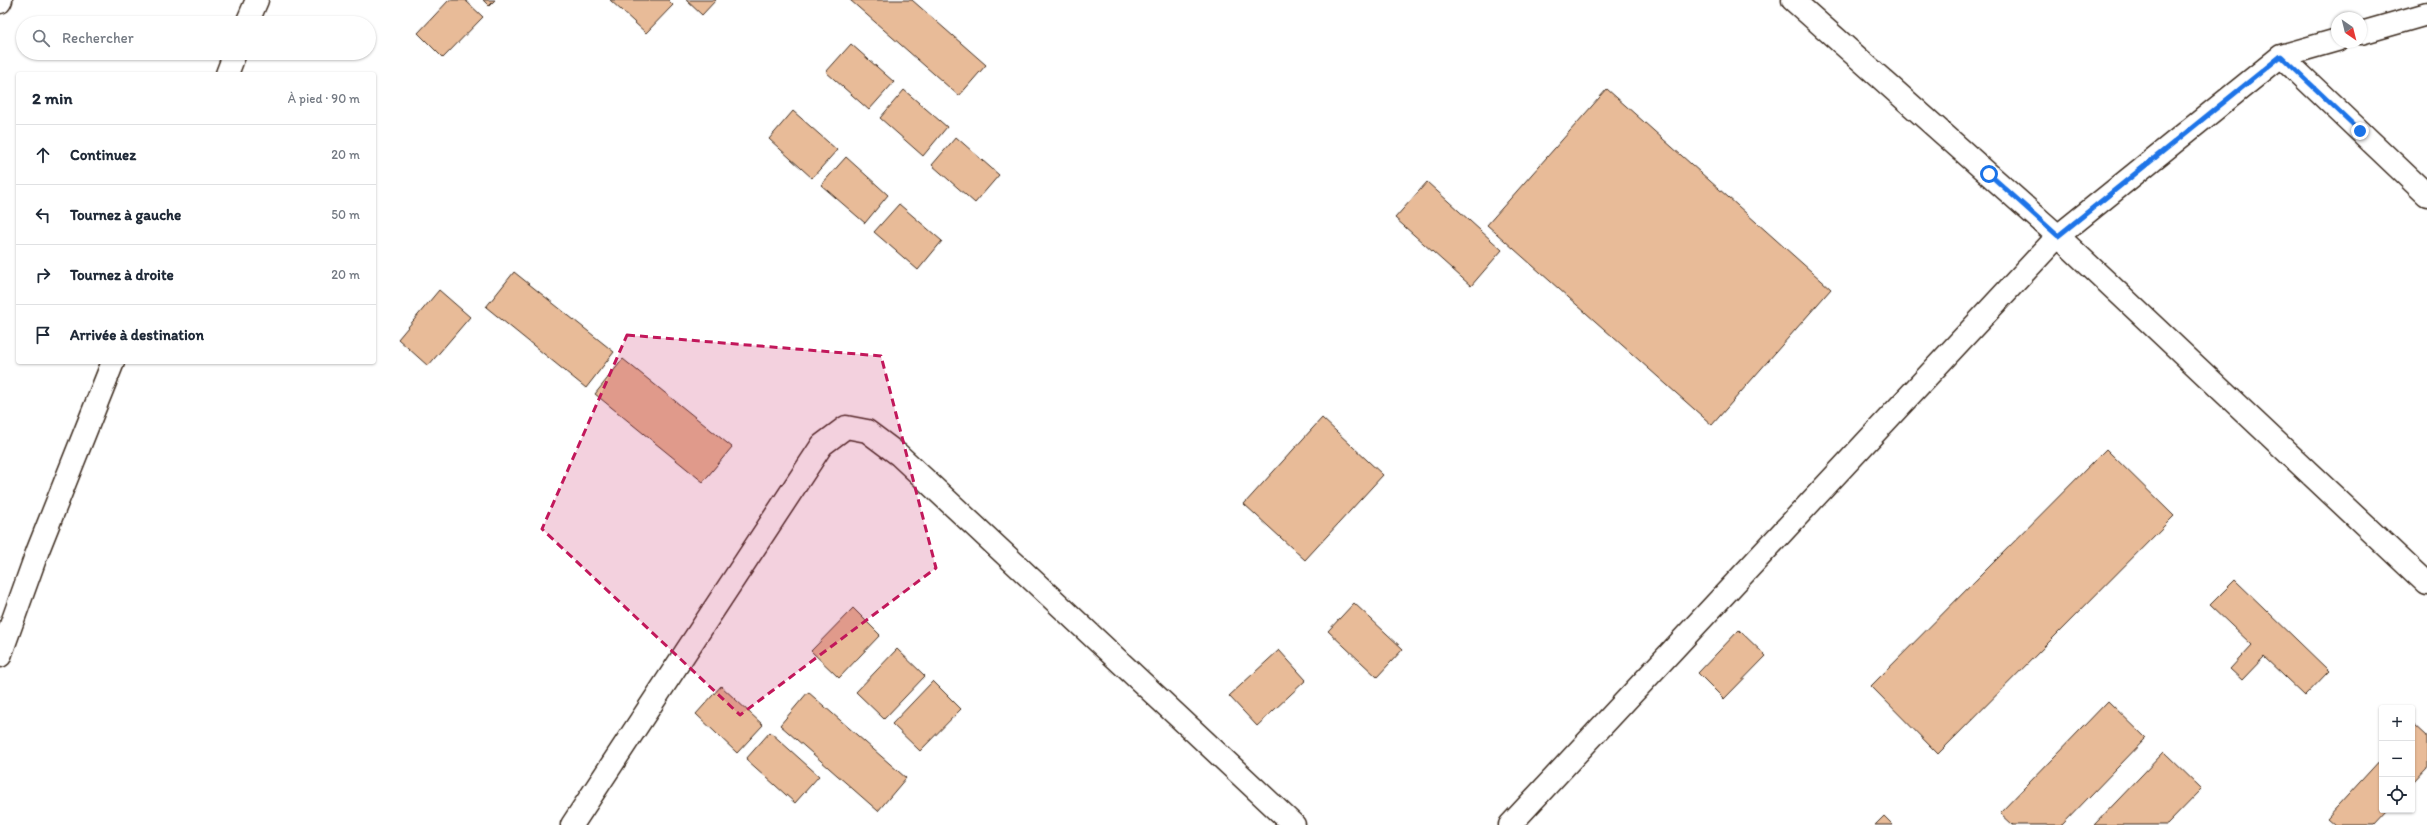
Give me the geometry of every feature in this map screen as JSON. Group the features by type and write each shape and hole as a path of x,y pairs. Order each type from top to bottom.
{"street":[{"path":"250,16 256,0"},
{"path":"1793,0 2058,236 2427,584"},
{"path":"2367,31 2427,14"},
{"path":"1510,825 2058,236 2281,56 2331,42"},
{"path":"2281,56 2427,195"},
{"path":"228,72 233,60"},
{"path":"0,656 38,550 112,364"},
{"path":"572,825 822,445 846,427 867,431 899,455 1294,825"}],"highlighted area":[{"path":"627,335 881,356 936,568 740,715 542,529"}],"building":[{"path":"449,0 465,0 483,17 443,58 418,33"},
{"path":"483,0 495,0 489,6"},
{"path":"610,0 668,0 673,5 646,33"},
{"path":"686,0 716,0 702,15"},
{"path":"850,0 912,0 986,65 959,96"},
{"path":"851,44 894,82 869,110 826,72"},
{"path":"1607,89 1831,289 1712,425 1487,225"},
{"path":"904,90 947,127 923,156 880,118"},
{"path":"793,111 837,150 812,178 769,139"},
{"path":"956,137 999,175 975,203 932,165"},
{"path":"846,157 888,195 865,223 821,185"},
{"path":"1427,182 1502,250 1471,286 1395,218"},
{"path":"899,204 942,241 918,270 874,232"},
{"path":"514,272 614,352 586,388 486,307"},
{"path":"439,290 470,317 428,366 398,339"},
{"path":"623,359 732,447 703,482 595,394"},
{"path":"1322,418 1383,475 1305,560 1244,504"},
{"path":"2106,449 2174,516 1938,754 1871,686"},
{"path":"2235,580 2329,671 2305,696 2264,657 2242,680 2230,669 2252,645 2210,605"},
{"path":"1354,603 1403,649 1377,677 1328,631"},
{"path":"853,608 880,635 839,678 811,651"},
{"path":"1739,630 1766,656 1724,699 1698,673"},
{"path":"897,649 925,676 884,719 856,692"},
{"path":"1279,650 1306,680 1257,726 1229,696"},
{"path":"933,681 961,709 920,751 892,724"},
{"path":"721,686 763,725 737,753 696,714"},
{"path":"808,692 906,778 878,811 780,725"},
{"path":"2108,701 2146,738 2062,825 2013,825 2000,813"},
{"path":"2415,725 2427,736 2427,768 2415,781"},
{"path":"770,732 819,776 795,803 746,759"},
{"path":"2164,752 2202,789 2167,825 2094,825"},
{"path":"2379,761 2379,813 2386,813 2375,825 2335,825 2327,818"},
{"path":"1884,816 1893,825 1875,825"}],"route":[{"path":"1989,174 2058,236 2281,56 2360,131"}]}
